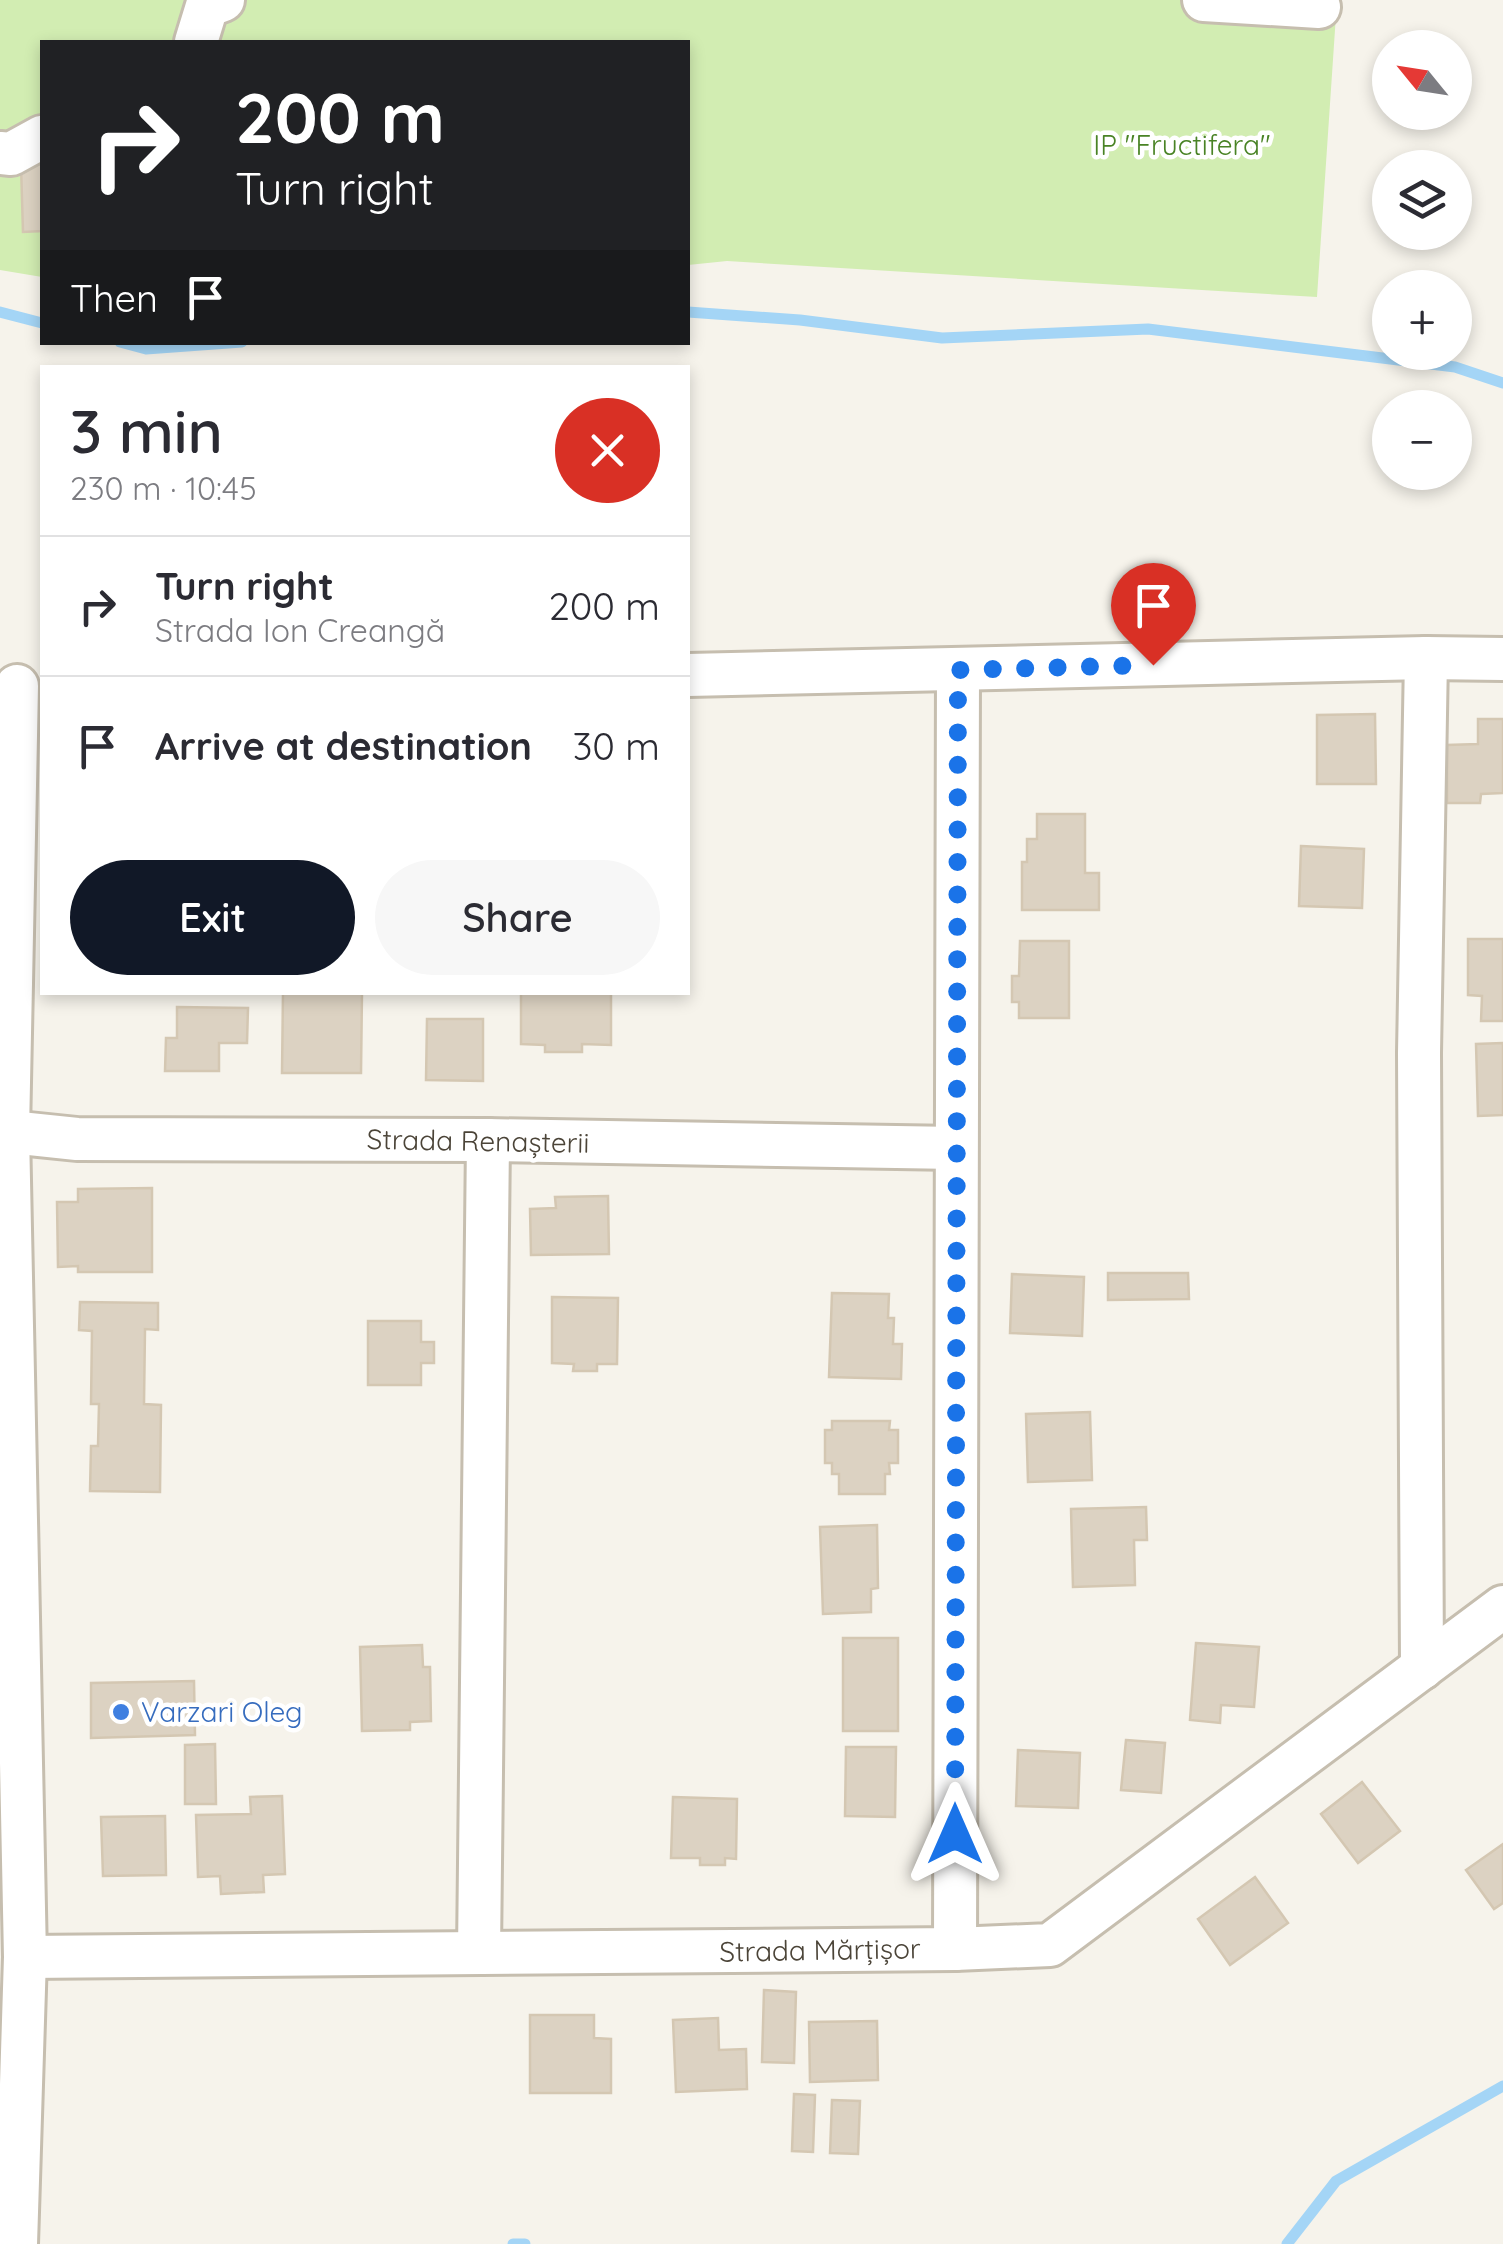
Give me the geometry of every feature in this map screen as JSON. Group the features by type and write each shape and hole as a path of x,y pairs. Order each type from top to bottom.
{"street":[{"path":"1204,0 1319,7"},
{"path":"0,152 11,154 40,139"},
{"path":"1422,1668 1419,1053 1426,658"},
{"path":"690,675 1503,659"},
{"path":"955,1948 958,670"},
{"path":"16,2244 25,1957 4,1131 20,685"},
{"name":"Strada Renașterii","path":"4,1131 77,1139 488,1140 956,1148"},
{"path":"478,1953 488,1140"},
{"name":"Strada Mărțișor","path":"25,1957 1050,1944 1503,1606"}],"green space":[{"name":"IP \"Fructifera\"","path":"0,0 1337,0 1317,297 727,261 690,265 690,40 40,40 40,277 0,270"}],"building":[{"path":"40,164 40,231 23,232 21,165"},
{"path":"1375,714 1376,784 1317,784 1317,715"},
{"path":"1478,719 1503,719 1503,793 1481,794 1480,803 1447,803 1447,745 1478,744"},
{"path":"1037,814 1085,814 1085,873 1099,873 1099,910 1022,910 1022,862 1027,862 1027,839 1037,839"},
{"path":"1301,846 1364,849 1362,908 1299,906"},
{"path":"1468,939 1503,939 1503,1021 1481,1021 1482,996 1468,995"},
{"path":"1020,941 1069,941 1069,1018 1019,1018 1019,1002 1012,1002 1012,976 1019,976"},
{"path":"283,995 362,995 361,1073 282,1073"},
{"path":"521,995 611,995 611,1045 582,1044 582,1052 545,1052 545,1045 521,1044"},
{"path":"177,1007 248,1008 247,1043 219,1043 219,1071 165,1071 166,1038 177,1038"},
{"path":"427,1019 483,1019 483,1081 426,1080"},
{"path":"1503,1043 1503,1115 1478,1116 1476,1044"},
{"path":"152,1188 152,1272 78,1272 78,1266 58,1267 57,1202 78,1202 78,1189"},
{"path":"608,1196 609,1254 531,1255 530,1209 556,1208 555,1197"},
{"path":"1108,1273 1188,1273 1189,1299 1108,1300"},
{"path":"1012,1274 1084,1277 1082,1336 1010,1333"},
{"path":"832,1293 889,1294 888,1318 894,1318 893,1344 902,1344 901,1379 829,1377"},
{"path":"552,1297 618,1298 617,1364 597,1364 597,1371 573,1371 574,1364 552,1363"},
{"path":"80,1302 158,1303 158,1330 145,1329 144,1404 161,1405 160,1492 90,1491 91,1446 98,1446 99,1404 91,1404 92,1331 79,1330"},
{"path":"368,1321 421,1321 421,1342 434,1342 434,1363 421,1363 421,1385 368,1385"},
{"path":"1090,1412 1092,1480 1028,1482 1026,1414"},
{"path":"832,1421 890,1421 889,1430 898,1430 898,1463 889,1463 885,1494 839,1494 839,1474 832,1474 832,1463 825,1463 825,1430 832,1430"},
{"path":"1146,1507 1147,1540 1134,1540 1135,1585 1073,1587 1071,1509"},
{"path":"877,1525 878,1588 871,1589 871,1612 823,1614 820,1527"},
{"path":"843,1638 898,1638 898,1731 843,1731"},
{"path":"1196,1643 1259,1647 1254,1707 1221,1705 1220,1723 1190,1720"},
{"path":"422,1645 423,1667 430,1667 431,1721 410,1722 410,1730 362,1731 360,1647"},
{"path":"194,1681 195,1735 91,1738 91,1683"},
{"path":"1126,1740 1165,1743 1161,1793 1121,1790"},
{"path":"215,1744 216,1804 185,1804 185,1745"},
{"path":"846,1747 896,1747 895,1817 845,1816"},
{"path":"1018,1750 1080,1753 1078,1808 1016,1806"},
{"path":"1362,1782 1400,1831 1358,1863 1321,1814"},
{"path":"282,1796 285,1874 263,1875 264,1892 221,1894 220,1876 198,1877 196,1815 251,1814 250,1797"},
{"path":"673,1797 737,1799 736,1859 725,1858 725,1865 700,1865 700,1858 671,1858"},
{"path":"165,1816 166,1875 103,1876 101,1817"},
{"path":"1503,1844 1503,1903 1494,1909 1466,1870"},
{"path":"1255,1877 1288,1923 1230,1965 1198,1919"},
{"path":"764,1990 796,1992 794,2063 762,2062"},
{"path":"530,2015 594,2015 594,2038 611,2039 611,2093 530,2093"},
{"path":"718,2018 719,2050 746,2049 747,2089 676,2092 673,2020"},
{"path":"877,2021 878,2080 810,2082 809,2022"},
{"path":"794,2094 815,2095 813,2152 792,2151"},
{"path":"832,2100 860,2101 858,2154 830,2153"}],"waterway":[{"path":"0,312 40,322"},
{"path":"690,312 800,320 942,338 1148,329 1455,367 1503,383"},
{"path":"131,345 146,349 201,345"},
{"path":"1287,2244 1336,2181 1503,2086"},
{"path":"513,2244 525,2244"}],"place":[{"name":"Varzari Oleg","path":"121,1712"}],"route":[{"path":"955,1834 958,670 1153,665"}]}
